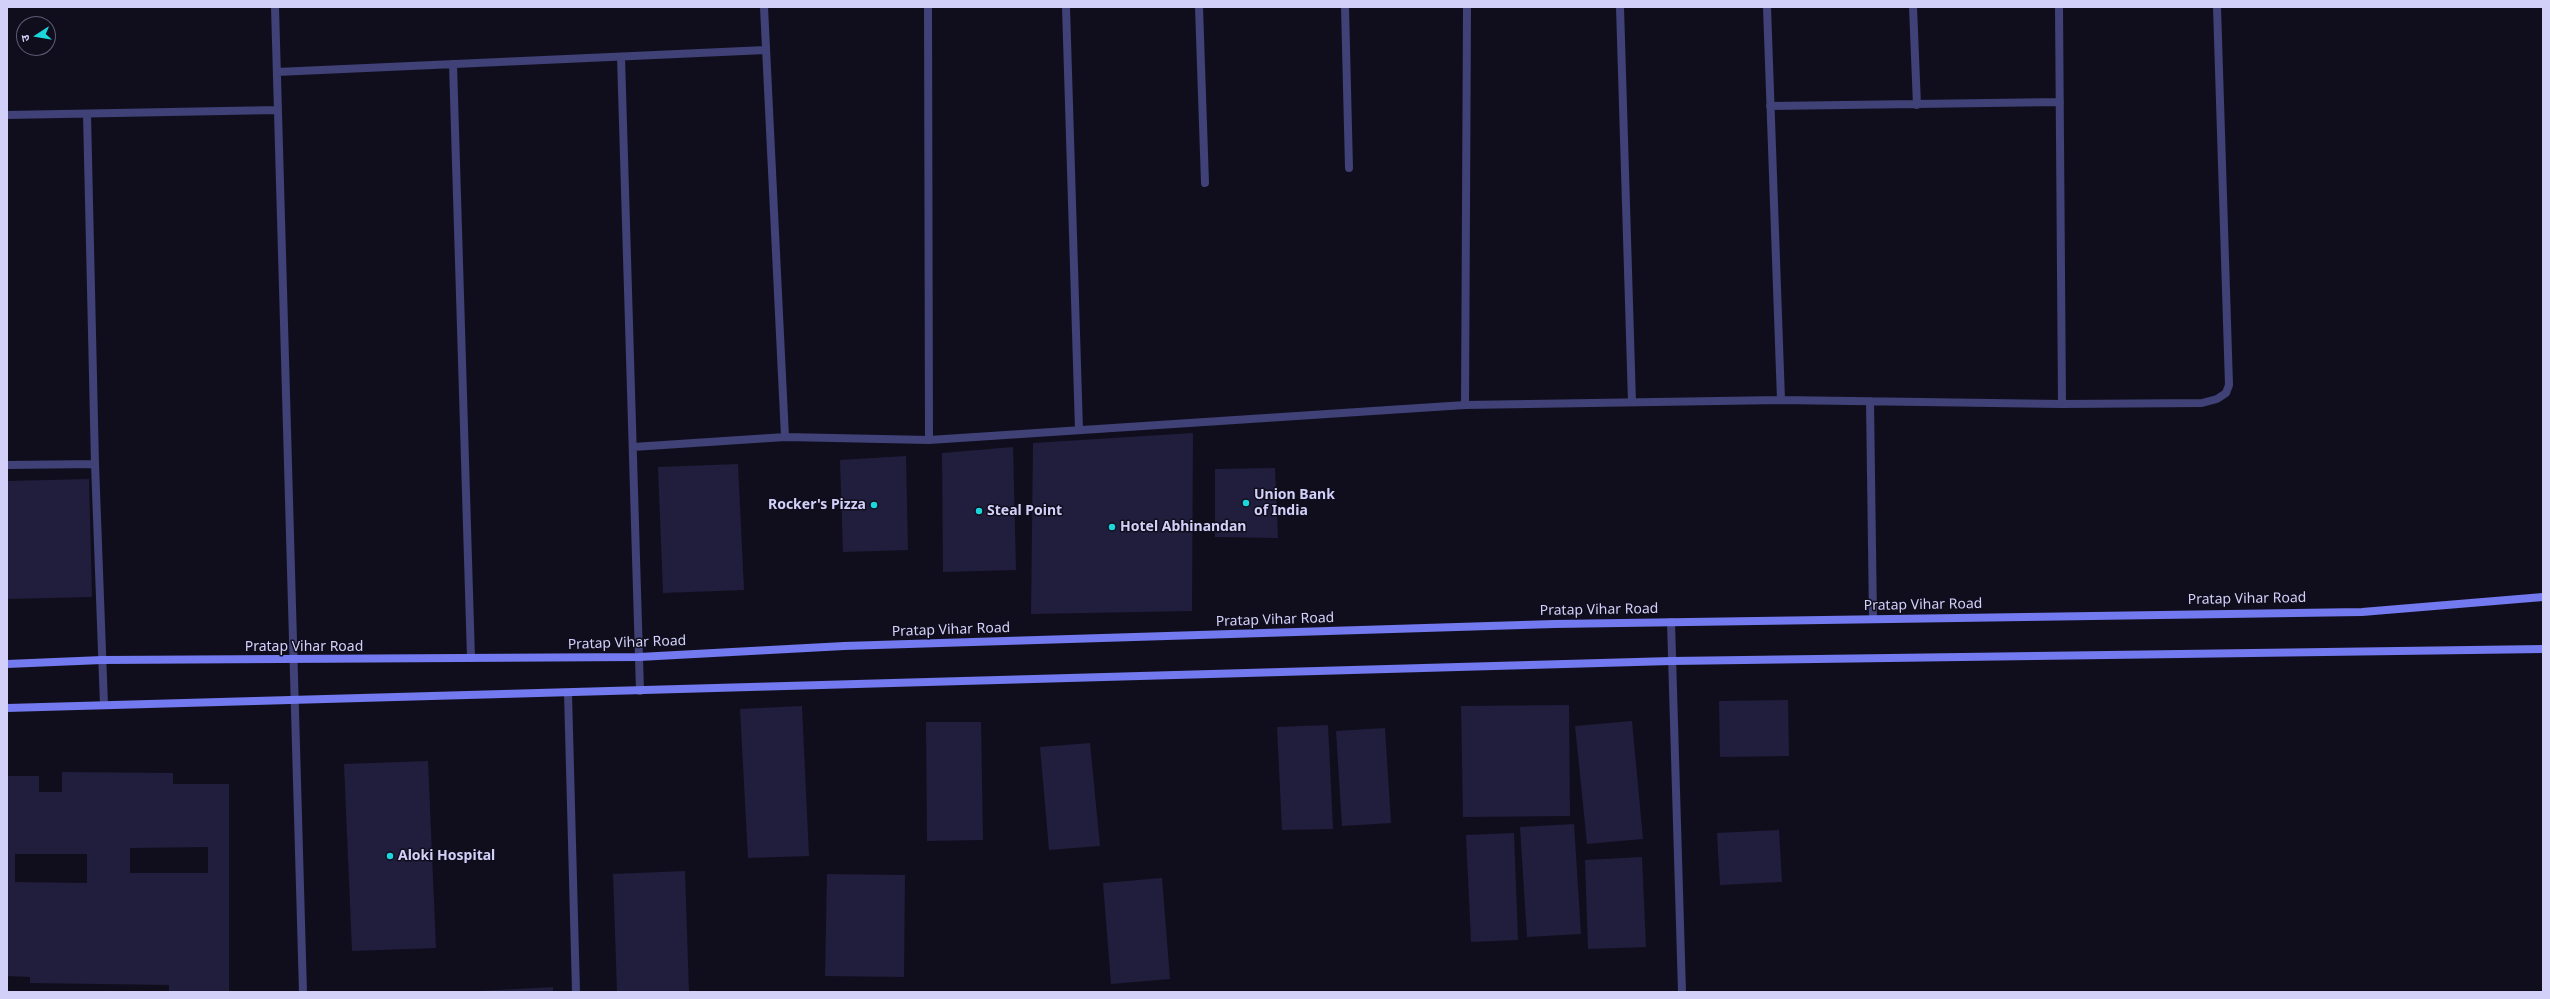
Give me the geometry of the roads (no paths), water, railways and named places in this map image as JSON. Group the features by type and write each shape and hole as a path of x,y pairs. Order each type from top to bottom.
{"street":[{"path":"275,7 296,700 303,992"},
{"path":"764,7 785,437"},
{"path":"928,7 929,440"},
{"path":"1066,7 1079,430"},
{"path":"1199,7 1205,183"},
{"path":"1345,7 1349,168"},
{"path":"1465,405 1467,7"},
{"path":"1620,7 1632,402"},
{"path":"1767,7 1781,400"},
{"path":"1913,7 1917,104"},
{"path":"2060,7 2062,404"},
{"path":"633,447 785,437 929,440 1465,405 1781,400 2062,404 2202,403 2218,399 2226,393 2228,385 2216,7"},
{"path":"277,72 766,50"},
{"path":"621,57 640,691"},
{"path":"453,64 472,658"},
{"path":"1770,106 2060,102"},
{"path":"7,115 278,110"},
{"path":"87,114 95,464 104,705"},
{"path":"1870,401 1873,619"},
{"path":"7,465 95,464"},
{"name":"Pratap Vihar Road","path":"7,664 102,660 639,657 844,646 1671,622 2348,610 2362,612 2543,597"},
{"path":"1671,622 1682,992"},
{"path":"7,708 1671,662 2543,649"},
{"path":"568,693 576,992"}],"place":[{"name":"Union Bank of India","path":"1246,503"},
{"name":"Rocker's Pizza","path":"874,505"},
{"name":"Steal Point","path":"979,511"},
{"name":"Hotel Abhinandan","path":"1112,527"},
{"name":"Aloki Hospital","path":"390,856"}]}
